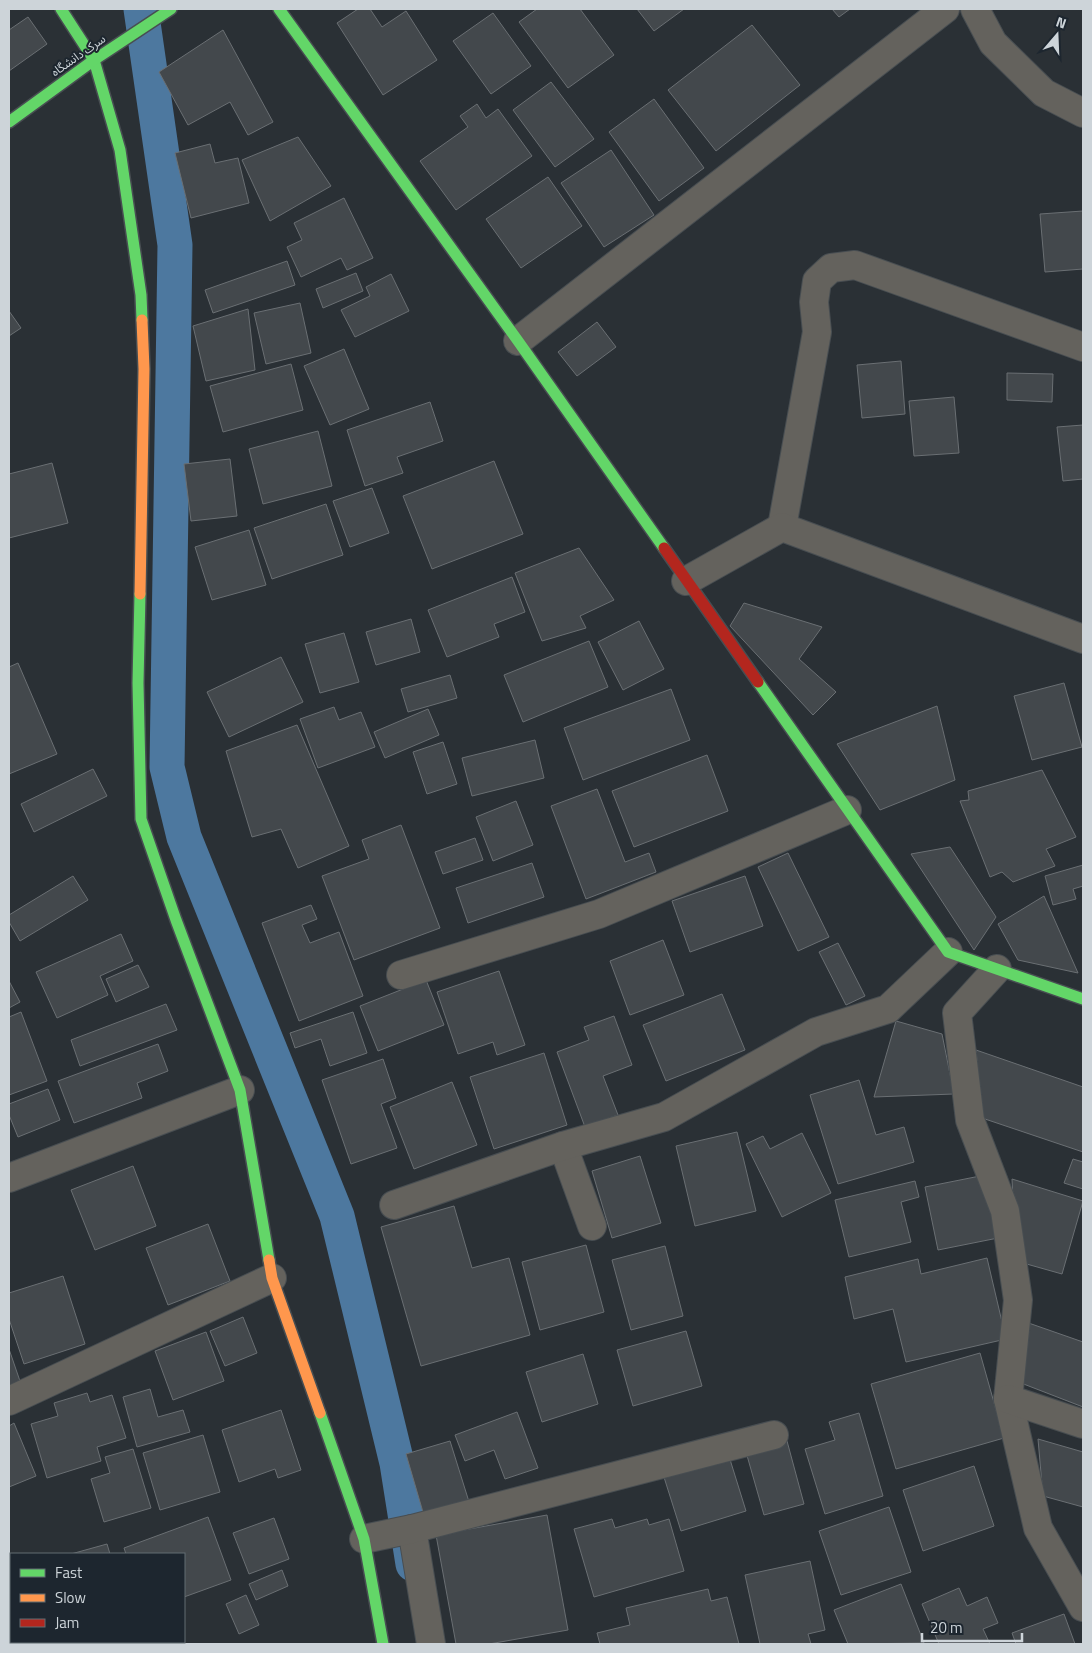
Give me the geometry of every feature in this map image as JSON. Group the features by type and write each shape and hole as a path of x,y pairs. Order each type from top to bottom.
{"street":[{"path":"61,9 94,60 120,150 140,295 144,369 138,684 141,819 176,920 240,1090 272,1278 364,1539 383,1644"},
{"path":"279,9 518,341 948,952 1083,998"},
{"path":"518,341 945,9"},
{"path":"975,9 993,43 1044,93 1083,113"},
{"name":"سرک دانشگاه","path":"9,122 94,60 168,11"},
{"path":"782,527 817,332 814,302 817,281 831,268 854,265 1083,347"},
{"path":"686,581 782,527 1083,639"},
{"path":"401,975 599,914 847,810"},
{"path":"394,1205 563,1146 664,1117 816,1032 888,1009 948,952"},
{"path":"997,969 957,1013 970,1120 1005,1211 1018,1300 1008,1399 1038,1528 1083,1607"},
{"path":"9,1178 240,1090"},
{"path":"563,1146 592,1226"},
{"path":"9,1401 272,1278"},
{"path":"1008,1399 1083,1424"},
{"path":"364,1539 412,1529 774,1435"},
{"path":"412,1529 431,1644"}],"building":[{"path":"358,9 370,9 382,27 406,11 437,60 383,95 337,23"},
{"path":"537,9 580,9 614,55 568,88 519,22"},
{"path":"637,9 684,9 654,31"},
{"path":"832,9 850,9 839,17"},
{"path":"493,13 531,66 491,94 453,41"},
{"path":"28,17 47,44 9,71 9,30"},
{"path":"752,25 800,85 716,151 668,90"},
{"path":"223,30 273,122 248,135 230,102 188,125 159,72"},
{"path":"551,82 594,139 555,167 513,110"},
{"path":"654,99 704,168 659,201 609,132"},
{"path":"477,104 486,118 498,109 532,156 456,210 420,161 468,127 460,116"},
{"path":"298,137 331,186 270,221 242,160"},
{"path":"210,144 215,163 238,158 249,203 191,218 175,153"},
{"path":"611,150 654,215 604,247 561,183"},
{"path":"548,177 582,226 521,268 486,219"},
{"path":"344,198 373,258 347,270 341,258 301,277 287,247 302,240 294,223"},
{"path":"1083,211 1083,269 1045,272 1040,214"},
{"path":"287,261 295,285 213,313 205,290"},
{"path":"356,273 363,291 323,308 316,289"},
{"path":"391,274 409,311 355,337 341,310 370,296 366,287"},
{"path":"300,303 311,353 266,364 254,313"},
{"path":"248,309 255,370 206,381 193,326"},
{"path":"9,311 21,328 9,336"},
{"path":"597,322 616,347 577,376 558,352"},
{"path":"344,349 369,409 330,425 304,366"},
{"path":"901,361 905,414 862,418 857,365"},
{"path":"291,364 303,410 223,432 210,386"},
{"path":"1007,373 1053,374 1052,402 1007,400"},
{"path":"954,397 959,453 914,456 909,401"},
{"path":"430,402 443,441 397,457 403,473 365,486 347,430"},
{"path":"1083,425 1083,479 1063,481 1057,427"},
{"path":"318,431 332,486 263,504 249,449"},
{"path":"230,459 237,516 191,521 184,464"},
{"path":"494,461 523,534 432,569 403,496"},
{"path":"52,463 68,523 9,538 9,474"},
{"path":"372,488 389,533 350,547 333,501"},
{"path":"326,504 343,555 272,579 254,528"},
{"path":"249,530 266,585 212,600 195,547"},
{"path":"579,548 614,600 580,616 586,628 542,641 515,573"},
{"path":"512,577 525,612 494,624 499,637 447,657 428,610"},
{"path":"744,603 822,627 799,659 836,692 813,715 730,626"},
{"path":"411,619 420,652 376,665 366,632"},
{"path":"639,621 664,669 623,690 598,642"},
{"path":"344,633 359,682 320,693 305,644"},
{"path":"589,641 608,687 523,722 504,675"},
{"path":"281,657 303,702 229,737 207,692"},
{"path":"18,663 57,754 9,774 9,667"},
{"path":"450,675 457,698 408,712 401,689"},
{"path":"1064,683 1082,747 1032,760 1014,696"},
{"path":"671,689 690,740 583,780 564,728"},
{"path":"937,706 955,780 880,810 837,744"},
{"path":"334,707 339,720 361,712 375,747 318,768 300,719"},
{"path":"428,709 439,735 385,758 374,732"},
{"path":"297,725 349,846 298,868 281,829 252,837 226,751"},
{"path":"535,740 544,778 472,796 462,758"},
{"path":"443,742 457,784 427,794 413,752"},
{"path":"707,755 728,811 634,847 612,791"},
{"path":"93,769 107,796 34,832 21,804"},
{"path":"1042,770 1076,837 1046,849 1055,866 1013,882 1002,872 990,877 960,801 969,800 968,791"},
{"path":"597,789 625,862 649,853 656,872 586,899 551,806"},
{"path":"516,801 533,845 493,861 476,817"},
{"path":"401,825 440,928 354,960 322,876 369,859 362,840"},
{"path":"475,838 483,860 443,874 435,852"},
{"path":"950,847 996,917 974,950 911,854"},
{"path":"788,853 829,937 798,951 758,867"},
{"path":"532,863 544,897 468,923 456,888"},
{"path":"1083,865 1083,886 1073,889 1076,899 1053,905 1045,876"},
{"path":"73,876 88,900 20,941 9,922 9,915"},
{"path":"745,876 763,926 690,952 672,901"},
{"path":"1044,896 1078,973 1018,960 998,924"},
{"path":"311,905 317,919 302,925 310,943 339,932 363,996 299,1021 262,923"},
{"path":"121,934 133,961 100,976 108,995 57,1018 36,972"},
{"path":"663,940 684,995 630,1015 610,961"},
{"path":"838,943 865,996 846,1005 819,952"},
{"path":"138,965 149,987 116,1002 106,979"},
{"path":"499,971 525,1045 497,1055 493,1042 458,1054 437,992"},
{"path":"426,980 444,1025 378,1051 360,1006"},
{"path":"9,981 20,1002 9,1008"},
{"path":"722,994 745,1050 666,1081 643,1025"},
{"path":"166,1004 177,1030 80,1066 71,1040"},
{"path":"21,1012 47,1081 9,1095 9,1017"},
{"path":"353,1012 367,1053 330,1066 321,1039 295,1048 290,1033"},
{"path":"614,1016 632,1065 603,1076 618,1115 585,1127 557,1052 589,1040 584,1027"},
{"path":"896,1021 942,1034 954,1094 874,1097"},
{"path":"158,1044 168,1071 137,1083 142,1098 74,1123 58,1081"},
{"path":"976,1050 1083,1087 1083,1152 982,1118"},
{"path":"544,1053 567,1125 494,1149 470,1077"},
{"path":"383,1059 396,1098 381,1104 397,1148 351,1164 322,1080"},
{"path":"859,1080 876,1135 904,1127 914,1162 838,1184 810,1095"},
{"path":"452,1082 477,1145 414,1169 390,1107"},
{"path":"48,1089 60,1120 18,1137 9,1115 9,1104"},
{"path":"737,1132 756,1211 695,1226 676,1146"},
{"path":"802,1133 831,1193 782,1217 746,1144 763,1136 770,1149"},
{"path":"640,1156 661,1223 612,1238 592,1171"},
{"path":"1073,1159 1083,1162 1083,1189 1064,1183"},
{"path":"133,1166 156,1226 95,1250 71,1190"},
{"path":"985,1175 998,1238 938,1250 925,1187"},
{"path":"1012,1179 1083,1201 1062,1274 1016,1261"},
{"path":"915,1181 919,1197 901,1202 911,1242 849,1257 835,1200"},
{"path":"454,1206 472,1268 509,1258 530,1335 421,1366 381,1227"},
{"path":"208,1224 230,1281 168,1305 146,1248"},
{"path":"586,1245 604,1312 540,1330 522,1262"},
{"path":"665,1246 683,1316 631,1330 612,1260"},
{"path":"987,1258 1006,1339 906,1362 893,1309 854,1319 845,1277 918,1259 921,1274"},
{"path":"63,1276 85,1344 24,1364 9,1319 9,1293"},
{"path":"243,1317 257,1353 225,1366 210,1331"},
{"path":"1020,1320 1083,1342 1083,1407 1021,1383"},
{"path":"686,1331 702,1386 633,1406 617,1350"},
{"path":"206,1332 224,1381 173,1400 155,1351"},
{"path":"9,1349 22,1387 9,1392"},
{"path":"980,1353 1004,1438 896,1469 871,1384"},
{"path":"583,1354 598,1404 542,1422 526,1372"},
{"path":"150,1389 158,1417 183,1410 190,1432 137,1447 123,1397"},
{"path":"87,1393 90,1402 112,1395 126,1438 97,1447 101,1461 47,1478 31,1424 58,1416 54,1403"},
{"path":"281,1410 301,1470 278,1478 275,1469 239,1482 222,1430"},
{"path":"517,1412 538,1468 505,1479 494,1450 465,1461 455,1435"},
{"path":"859,1413 883,1496 825,1514 805,1449 835,1440 829,1422"},
{"path":"14,1423 36,1476 9,1487 9,1426"},
{"path":"203,1435 220,1492 160,1510 143,1453"},
{"path":"1038,1439 1083,1452 1083,1507 1043,1496"},
{"path":"450,1441 470,1505 425,1519 406,1454"},
{"path":"787,1441 804,1504 764,1515 746,1452"},
{"path":"133,1449 151,1508 104,1522 91,1479 110,1473 105,1457"},
{"path":"728,1453 746,1511 681,1531 663,1474"},
{"path":"974,1466 994,1526 923,1551 903,1490"},
{"path":"889,1507 911,1572 841,1595 819,1531"},
{"path":"547,1515 568,1630 489,1644 456,1644 436,1535"},
{"path":"208,1517 231,1580 185,1597 185,1553 126,1553 124,1548"},
{"path":"274,1518 289,1559 249,1574 233,1533"},
{"path":"612,1519 615,1528 647,1519 649,1525 669,1519 684,1571 594,1597 574,1529"},
{"path":"107,1544 110,1553 75,1553"},
{"path":"810,1561 825,1630 808,1634 811,1644 760,1644 745,1575"},
{"path":"282,1570 288,1586 256,1600 249,1584"},
{"path":"901,1584 924,1643 848,1644 834,1610"},
{"path":"959,1588 967,1606 987,1597 998,1623 983,1629 990,1644 939,1644 922,1604"},
{"path":"708,1589 711,1601 727,1597 739,1644 600,1644 597,1633 630,1625 626,1608"},
{"path":"246,1595 259,1625 239,1634 226,1604"},
{"path":"1064,1614 1075,1644 1016,1644 1012,1633"},
{"path":"9,1621 10,1643 27,1644 9,1644"},
{"path":"34,1643 94,1644 35,1644"}],"waterway":[{"path":"141,9 175,245 167,767 184,837 337,1216 397,1463 413,1564"}],"traffic: fast":[{"path":"61,9 94,60 120,150 141,295 142,320"},
{"path":"9,122 94,60 171,9"},
{"path":"279,9 518,341 664,548"},
{"path":"140,594 138,683 141,819 176,920 240,1090 269,1260"},
{"path":"758,682 948,952 1083,999"},
{"path":"320,1413 364,1539 383,1644"}],"traffic: slow":[{"path":"140,594 144,369 142,320"},
{"path":"269,1260 272,1278 320,1413"}],"traffic: jam":[{"path":"664,548 758,682"}]}
